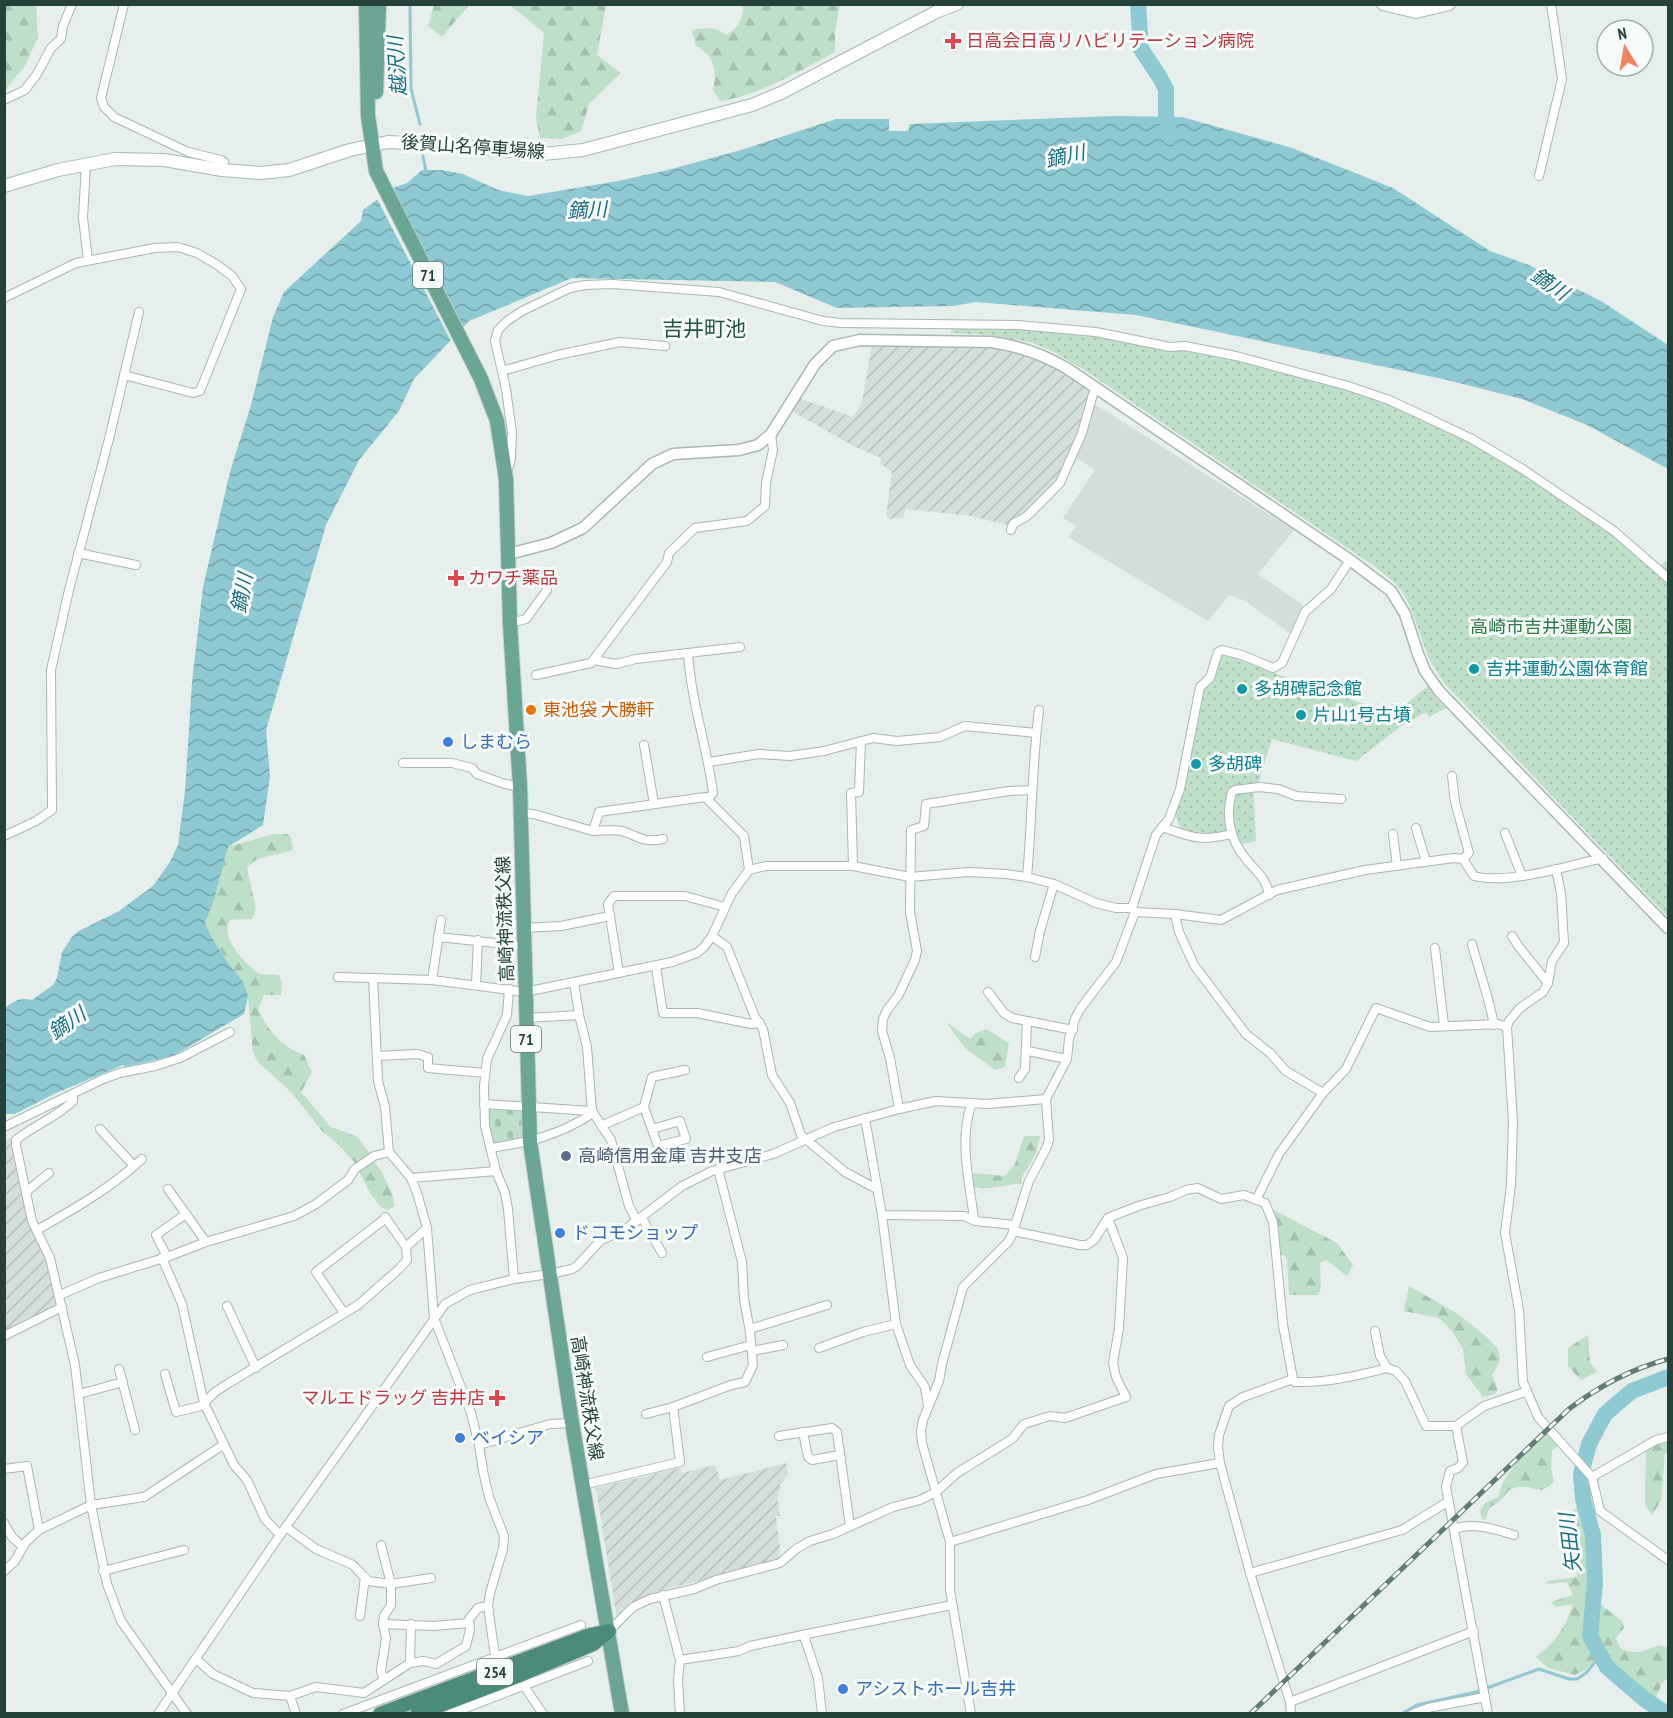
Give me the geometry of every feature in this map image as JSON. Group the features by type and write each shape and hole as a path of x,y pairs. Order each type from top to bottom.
{"highway":[{"name":"254","path":"380,1713 500,1663 609,1630"},
{"name":"254","path":"417,1713 593,1644 609,1630"}],"main road":[{"name":"高崎神流秩父線","path":"366,4 368,116 376,171 489,395 497,420 506,479 510,623 520,787 530,1142 573,1423 622,1713"},
{"name":"高崎神流秩父線","path":"372,145 380,4"},
{"name":"後賀山名停車場線","path":"4,186 86,163 140,158 252,173 279,171 308,165 350,150 388,142 415,142 543,154 583,150 752,105 782,93 938,11 957,4"},
{"path":"1383,4 1417,8 1449,4"}],"street":[{"path":"4,100 25,90 37,74 51,48 61,39 63,26 72,4"},
{"path":"124,4 101,98 104,107 114,117 188,152 221,160 224,162 222,170"},
{"path":"1539,176 1562,79 1551,4"},
{"path":"86,163 83,218 88,260"},
{"path":"4,297 76,263 155,248 178,246 197,253 232,276 241,289 200,391 193,393 124,375"},
{"path":"506,479 512,459 513,445 506,389 495,341 498,330 507,321 570,288 585,285 613,284 718,292 824,321 840,323 1018,325 1096,332 1170,347 1185,346 1236,356 1347,386 1389,400 1428,418 1472,439 1511,462 1591,514 1636,548 1668,578"},
{"path":"4,836 36,821 52,810 51,670 139,312"},
{"path":"508,554 551,543 583,528 652,464 673,454 739,450 758,445 771,434 815,363 833,346 860,340 991,342 1012,345 1051,358 1350,560 1391,591 1405,614 1425,671 1439,691 1603,858 1668,928"},
{"path":"502,371 558,355 620,342 665,346"},
{"path":"1011,530 1013,524 1027,516 1060,483 1082,433 1095,387"},
{"path":"536,675 591,663 667,562 669,553 695,528 747,521 765,506 766,483 773,450 771,434"},
{"path":"78,553 136,565"},
{"path":"971,1713 952,1605 950,1542 922,1443 921,1431 928,1406 939,1381 963,1287 1008,1242 1029,1181 1046,1149 1048,1140 1046,1099 1067,1059 1069,1039 1080,1009 1116,962 1156,835 1169,819 1180,789 1200,687 1210,678 1218,652 1222,650 1242,655 1274,668 1278,667 1282,663 1305,612 1331,589 1350,560"},
{"path":"510,623 526,619 547,590"},
{"path":"594,660 616,664 636,659 740,647"},
{"path":"688,653 702,741 709,762 713,793 708,799"},
{"path":"1027,877 1039,710"},
{"path":"709,762 759,754 790,756 824,751 873,738 897,741 940,738 958,728 971,725 1036,733"},
{"path":"853,866 851,793 859,792 861,741"},
{"path":"644,745 654,804"},
{"path":"403,763 452,763 472,768 477,774 494,780 520,787"},
{"path":"1452,776 1455,802 1469,853 1463,859"},
{"path":"1269,895 1263,877 1244,858 1230,834 1229,814 1232,792 1259,787 1278,789 1296,796 1341,799"},
{"path":"899,1109 890,1059 882,1031 883,1019 898,996 917,951 910,912 911,830 924,826 926,804 1009,791 1032,790"},
{"path":"592,831 599,812 705,797 744,836 749,870"},
{"path":"520,813 537,815 592,831 618,830 642,840 663,839"},
{"path":"1162,826 1203,839 1230,834"},
{"path":"1416,828 1426,862"},
{"path":"1505,833 1522,876"},
{"path":"1393,834 1397,866"},
{"path":"338,977 432,980 525,992 656,967 696,953 712,936 732,893 749,870 766,866 853,866 910,877 988,872 1027,877 1054,884 1096,903 1116,908 1221,920 1277,890 1365,870 1454,858 1463,859"},
{"path":"1463,859 1474,876 1482,878 1522,876 1603,858"},
{"path":"1556,869 1561,893 1564,943 1552,961 1548,982 1543,992 1520,1008 1509,1021 1507,1028 1513,1122 1511,1185 1505,1233 1519,1310 1520,1370 1526,1392 1538,1416 1591,1475 1600,1511 1668,1560"},
{"path":"1035,957 1054,884"},
{"path":"619,973 608,904 610,900 621,895 642,898 685,896 725,907"},
{"path":"1175,914 1179,932 1194,965 1246,1034 1270,1053 1286,1071 1323,1093"},
{"path":"524,928 561,926 610,916"},
{"path":"432,980 441,920"},
{"path":"712,936 727,947 754,1017 760,1023 769,1069 787,1096 798,1128 805,1140 845,1172 878,1189"},
{"path":"1512,936 1548,982"},
{"path":"438,937 525,946"},
{"path":"476,984 478,940"},
{"path":"1472,944 1477,966 1488,994 1494,1025"},
{"path":"1435,948 1444,1025"},
{"path":"656,967 663,1013 697,1013 750,1024 760,1023"},
{"path":"373,978 378,1081 385,1107 389,1152 411,1178 427,1228 434,1318 471,1413 489,1497 504,1536 503,1550 488,1606 500,1663"},
{"path":"574,982 587,1047 592,1111 614,1148 629,1206 662,1253"},
{"path":"509,989 507,1015 487,1059 484,1104 486,1126 496,1171 505,1193 508,1209 514,1279"},
{"path":"988,992 1004,1013 1012,1018 1073,1030"},
{"path":"1256,1200 1279,1154 1323,1093 1346,1069 1376,1008 1430,1026 1494,1025 1507,1028"},
{"path":"526,1018 579,1015"},
{"path":"1019,1078 1025,1069 1028,1051 1027,1021"},
{"path":"4,1127 103,1079 180,1058 230,1032"},
{"path":"1028,1051 1067,1059"},
{"path":"378,1056 417,1054 428,1057 428,1068 485,1073"},
{"path":"652,1129 644,1107 652,1077 685,1070"},
{"path":"73,1094 73,1101 66,1108 16,1140 32,1221 50,1258 60,1295 79,1394 91,1505 103,1571 120,1621 187,1713"},
{"path":"158,1713 280,1535 445,1304 470,1290 514,1279 550,1274 577,1266 600,1241 640,1219 682,1186 718,1169 773,1154 834,1127 936,1101 972,1103 1046,1099"},
{"path":"972,1103 966,1123 966,1150 974,1220"},
{"path":"484,1104 592,1111"},
{"path":"601,1126 644,1107"},
{"path":"491,1148 530,1142 550,1136 574,1125 590,1115 592,1111"},
{"path":"865,1118 882,1215 896,1324 910,1365 925,1387 928,1406"},
{"path":"99,1129 134,1166"},
{"path":"60,1295 99,1278 206,1242 294,1216 316,1204 348,1180 355,1168 374,1156 389,1152"},
{"path":"37,1230 80,1206 142,1159"},
{"path":"646,1414 745,1382 753,1365 750,1329 744,1299 742,1262 718,1169"},
{"path":"411,1178 496,1171"},
{"path":"26,1192 49,1173"},
{"path":"882,1215 964,1216 1087,1245 1094,1240 1108,1218 1138,1206 1198,1188 1221,1199 1244,1196 1265,1203 1273,1222 1283,1325 1295,1382 1360,1375 1387,1368 1396,1371 1405,1381 1426,1426 1456,1426 1484,1406 1526,1392"},
{"path":"168,1189 206,1242"},
{"path":"186,1214 156,1234 182,1304 204,1404 223,1445 234,1465 247,1480 265,1519 280,1535"},
{"path":"165,1374 176,1412 204,1404 215,1392 358,1305 407,1260 406,1247 385,1217 316,1272 344,1313"},
{"path":"609,1630 633,1607 650,1599 694,1589 716,1580 780,1563 803,1545 893,1507 920,1500 936,1492 957,1473 1012,1439 1024,1424 1050,1416 1065,1418 1126,1397 1116,1377 1113,1363 1119,1328 1123,1258 1108,1218"},
{"path":"406,1247 427,1228"},
{"path":"750,1329 827,1305"},
{"path":"227,1306 255,1368"},
{"path":"4,1336 62,1307"},
{"path":"819,1348 863,1332 896,1324"},
{"path":"1376,1331 1380,1356 1387,1368"},
{"path":"707,1358 752,1348 783,1345"},
{"path":"119,1369 135,1430"},
{"path":"1291,1713 1290,1702 1220,1463 1219,1435 1229,1406 1243,1397 1293,1379"},
{"path":"79,1394 123,1382"},
{"path":"583,1485 680,1462 673,1407"},
{"path":"479,1445 550,1424 573,1423"},
{"path":"1456,1426 1463,1462 1458,1468 1450,1471 1447,1479 1449,1501 1488,1713"},
{"path":"779,1436 832,1428 837,1432 850,1526"},
{"path":"803,1432 808,1457 812,1460 840,1455"},
{"path":"1591,1475 1656,1440 1668,1437"},
{"path":"4,1571 15,1561 22,1547 39,1530 91,1505 144,1497 223,1445"},
{"path":"950,1542 1088,1500 1156,1474 1220,1463"},
{"path":"4,1469 27,1466 39,1530"},
{"path":"1251,1574 1402,1530 1449,1501"},
{"path":"4,1523 12,1537 22,1547"},
{"path":"1454,1529 1465,1526 1491,1528 1514,1535"},
{"path":"286,1527 316,1549 353,1565 368,1581 391,1584 430,1578"},
{"path":"381,1545 391,1584 391,1605 384,1616 383,1624 386,1638 381,1671 384,1680"},
{"path":"103,1571 184,1550"},
{"path":"360,1616 365,1577"},
{"path":"663,1595 680,1660 678,1680 680,1713"},
{"path":"680,1660 739,1651 750,1646 952,1605"},
{"path":"196,1659 213,1674 253,1693 290,1696 316,1687 364,1693 410,1663 424,1661 436,1664 466,1646 470,1630 469,1619 478,1608 488,1606"},
{"path":"383,1624 433,1626 469,1623"},
{"path":"410,1663 411,1624"},
{"path":"343,1713 500,1663 581,1625"},
{"path":"1290,1702 1474,1631"},
{"path":"807,1634 805,1639 818,1678 820,1713"},
{"path":"450,1713 468,1710 512,1690 588,1661"},
{"path":"512,1690 528,1671"},
{"path":"524,1686 543,1713"},
{"path":"290,1696 296,1713"},
{"path":"1412,1713 1485,1697"}],"shaded area":[{"path":"872,344 1008,349 1031,355 1054,366 1091,390 1088,407 1059,482 1027,514 1008,525 971,516 906,509 903,518 890,519 886,516 892,472 880,463 881,458 853,446 792,411 799,398 853,417 862,402"},
{"path":"1093,403 1294,530 1258,574 1303,605 1290,633 1245,601 1229,595 1208,621 1068,537 1076,526 1063,518 1095,470 1075,457"},
{"path":"11,1138 28,1222 46,1257 58,1307 4,1332 4,1141"},
{"path":"786,1463 788,1474 780,1485 778,1500 780,1516 776,1516 780,1548 778,1561 655,1592 637,1600 617,1619 596,1488 680,1468 682,1473 715,1465 720,1480"}],"green space":[{"path":"5,4 36,5 38,37 25,66 5,90"},
{"path":"434,4 469,5 442,37 428,26"},
{"path":"510,5 606,5 597,55 621,73 589,104 581,131 562,139 540,138 536,118 544,33"},
{"path":"743,5 840,5 835,32 835,52 765,88 720,101 713,90 715,76 713,64 707,54 696,46 692,30 714,29 726,35 739,23"},
{"name":"高崎市吉井運動公園","path":"952,322 1018,323 1170,343 1205,345 1360,386 1409,404 1494,450 1613,527 1661,566 1665,561 1668,564 1668,917 1444,683 1428,657 1411,608 1394,582 1374,566 1086,371 1054,352 1033,343 991,335 951,333"},
{"path":"1223,653 1268,671 1394,714 1428,686 1446,708 1429,717 1426,712 1400,727 1356,761 1272,739 1258,784 1253,786 1256,841 1238,843 1228,829 1212,836 1198,834 1180,828 1175,813 1203,689 1213,679"},
{"path":"273,834 287,834 291,837 293,850 256,860 247,868 256,909 252,919 230,920 228,935 231,943 247,964 259,974 279,975 282,983 281,995 264,995 258,1010 276,1037 288,1047 304,1055 312,1072 301,1092 331,1127 358,1137 381,1171 392,1193 395,1206 387,1210 381,1207 370,1193 355,1163 337,1143 322,1131 292,1093 258,1062 253,1053 248,997 244,983 212,938 205,923 214,900 228,847"},
{"path":"946,1022 970,1039 976,1033 986,1029 1009,1043 1005,1067 995,1070 965,1048"},
{"path":"490,1107 522,1108 525,1140 493,1144 487,1110"},
{"path":"1024,1136 1040,1136 1036,1154 1022,1177 1022,1184 973,1187 973,1173 1005,1176 1015,1164"},
{"path":"1268,1207 1337,1243 1353,1265 1347,1276 1326,1260 1320,1263 1321,1288 1318,1295 1289,1295 1287,1259 1284,1255 1271,1254 1273,1234"},
{"path":"1409,1286 1458,1314 1498,1349 1500,1360 1492,1376 1498,1389 1495,1394 1483,1397 1466,1374 1463,1349 1452,1331 1439,1318 1404,1311"},
{"path":"1588,1335 1590,1362 1597,1372 1581,1380 1568,1366 1568,1348"},
{"path":"1546,1430 1558,1445 1552,1451 1551,1467 1554,1482 1541,1490 1524,1487 1510,1490 1500,1501 1489,1508 1485,1521 1480,1511 1485,1503 1498,1497 1511,1469"},
{"path":"1668,1441 1668,1453 1665,1453 1661,1501 1652,1515 1645,1505 1646,1451"},
{"path":"1581,1504 1587,1533 1587,1594 1622,1621 1624,1628 1616,1638 1620,1648 1636,1652 1659,1645 1668,1648 1668,1677 1655,1699 1602,1653 1585,1670 1575,1675 1548,1668 1536,1657 1559,1634 1573,1604 1555,1607 1551,1602 1573,1595 1567,1582 1547,1584 1548,1581 1577,1577 1569,1514"}],"water":[{"name":"鏑川","path":"1114,116 1182,117 1292,148 1393,188 1490,251 1529,265 1601,301 1668,345 1668,469 1587,425 1522,399 1443,379 1136,315 976,302 953,306 837,308 775,282 572,278 469,321 414,379 399,411 359,460 326,525 266,730 270,776 263,825 228,847 214,900 205,923 212,938 244,983 248,997 244,1014 173,1056 125,1067 123,1065 56,1093 15,1114 5,1114 4,1009 17,1000 32,1000 53,985 57,978 62,952 72,937 79,931 119,911 153,886 170,862 178,845 203,587 230,472 251,405 273,317 284,292 361,221 363,210 393,188 407,183 422,170 442,170 463,174 498,190 528,196 668,170 741,150 836,119 889,119 889,131 908,131 910,124"}],"pier":[{"path":"390,187 464,331 452,343 376,197"}],"waterway":[{"name":"越沢川","path":"410,4 411,89 420,124"},
{"path":"1138,4 1141,49 1166,89 1166,116 1170,137"},
{"name":"越沢川","path":"423,156 426,172"},
{"name":"矢田川","path":"1667,1714 1644,1699 1607,1667 1590,1636 1595,1583 1593,1535 1583,1499 1581,1474 1589,1444 1605,1414 1632,1391 1668,1377"},
{"path":"1401,1714 1417,1705 1476,1692 1539,1669 1569,1679 1577,1679 1586,1673 1600,1656"}],"railway":[{"path":"1250,1714 1569,1409 1616,1379 1668,1359"}],"place":[{"name":"日高会日高リハビリテーション病院","path":"953,41"},
{"name":"カワチ薬品","path":"456,578"},
{"name":"吉井運動公園体育館","path":"1474,669"},
{"name":"多胡碑記念館","path":"1242,689"},
{"name":"東池袋 大勝軒","path":"531,710"},
{"name":"片山1号古墳","path":"1301,715"},
{"name":"しまむら","path":"448,742"},
{"name":"多胡碑","path":"1196,764"},
{"name":"高崎信用金庫 吉井支店","path":"566,1156"},
{"name":"ドコモショップ","path":"560,1233"},
{"name":"マルエドラッグ 吉井店","path":"497,1398"},
{"name":"ベイシア","path":"460,1438"},
{"name":"アシストホール吉井","path":"843,1689"}],"district":[{"name":"吉井町池","path":"704,329"}]}
